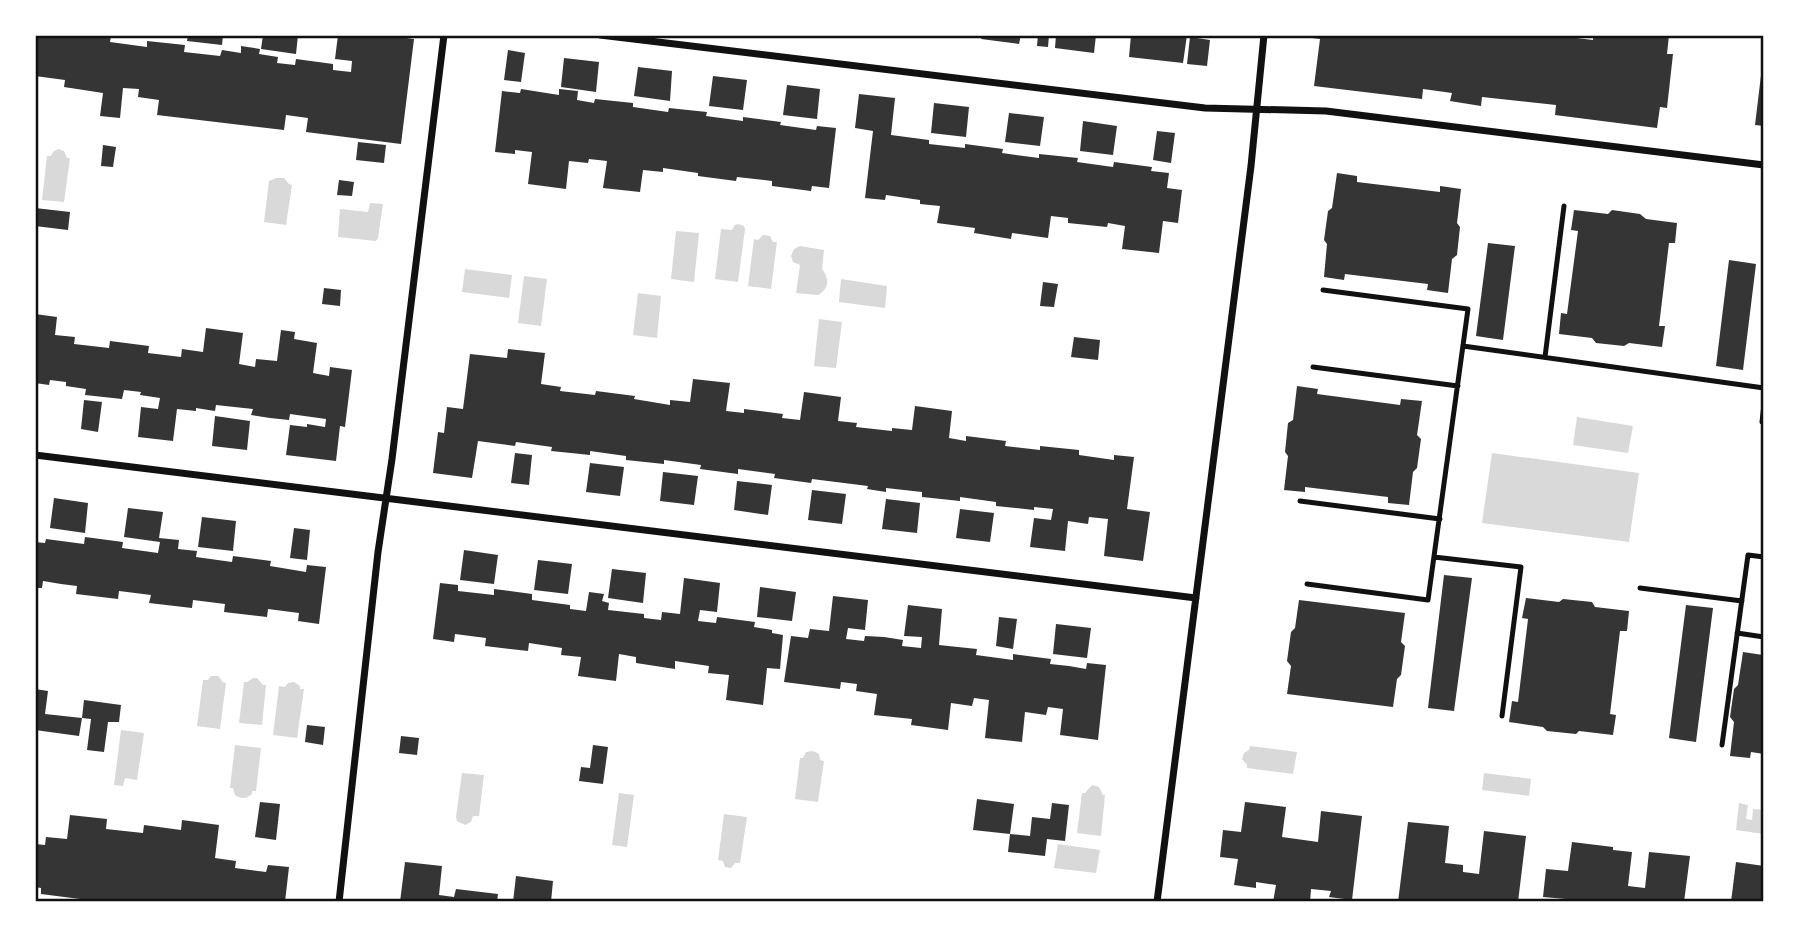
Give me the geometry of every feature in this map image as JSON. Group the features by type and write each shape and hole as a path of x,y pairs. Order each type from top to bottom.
{"street":[{"path":"339,902 444,35"},
{"path":"600,35 1205,108 1326,111 1764,165"},
{"path":"1157,902 1247,193 1264,35"},
{"path":"35,454 1196,598"}],"lane":[{"path":"1545,357 1564,206"},
{"path":"1307,584 1429,600 1468,309 1323,290"},
{"path":"1463,346 1764,388"},
{"path":"1313,367 1458,386"},
{"path":"1764,404 1764,422"},
{"path":"1300,501 1440,519"},
{"path":"1722,745 1748,555 1764,557"},
{"path":"1434,557 1521,567 1502,716"},
{"path":"1640,588 1742,601"},
{"path":"1737,633 1764,637"}],"shaded area":[{"path":"58,149 70,158 64,202 42,200 47,156 51,156"},
{"path":"284,178 292,185 286,225 264,222 269,181"},
{"path":"370,203 383,204 376,241 338,237 340,209 368,212"},
{"path":"738,224 745,229 738,282 715,279 721,229 732,230"},
{"path":"676,231 699,233 694,282 671,279"},
{"path":"763,235 770,236 773,242 777,242 771,289 748,286 754,239 758,240"},
{"path":"800,246 824,250 822,269 827,284 818,295 796,293 800,265 793,262 791,256 794,249"},
{"path":"465,269 512,275 509,298 462,292"},
{"path":"524,276 547,279 541,326 518,323"},
{"path":"841,279 887,286 885,308 839,302"},
{"path":"638,293 661,296 657,338 633,335"},
{"path":"819,319 842,322 836,368 814,366"},
{"path":"1577,417 1633,426 1628,453 1573,445"},
{"path":"1492,453 1639,473 1629,542 1482,523"},
{"path":"211,676 218,676 226,683 220,729 197,726 203,680 208,680"},
{"path":"253,678 266,685 262,725 239,723 244,682"},
{"path":"294,682 300,689 304,689 297,738 273,735 279,686 285,687"},
{"path":"121,730 144,733 137,780 125,778 123,786 114,785"},
{"path":"235,745 261,748 256,791 252,791 246,798 235,795 233,788 230,788"},
{"path":"1250,746 1297,752 1293,774 1247,768 1242,759"},
{"path":"813,751 824,761 818,802 795,799 800,758 803,758 806,752"},
{"path":"462,773 484,775 479,816 473,816 471,822 465,825 457,821 456,817"},
{"path":"1484,773 1531,779 1529,796 1482,790"},
{"path":"1092,785 1099,787 1105,795 1101,836 1077,833 1082,793"},
{"path":"619,793 634,795 627,847 612,845"},
{"path":"1739,803 1748,805 1746,819 1752,820 1753,809 1764,810 1764,834 1736,830"},
{"path":"724,814 747,817 740,863 735,863 731,868 725,867 723,861 718,860"},
{"path":"1058,844 1100,850 1096,873 1054,868"}],"building":[{"path":"35,35 73,38 73,35 111,36 110,42 147,47 147,41 185,45 184,52 220,56 222,50 241,53 241,46 260,49 259,54 278,57 277,63 295,65 296,59 333,64 333,70 351,72 352,61 335,59 338,35 385,35 414,39 401,144 306,132 308,118 286,115 284,130 157,115 159,100 138,97 139,89 123,88 120,118 100,116 103,93 64,87 65,80 35,76"},
{"path":"188,35 223,35 222,45 187,41"},
{"path":"263,35 298,35 296,54 261,49"},
{"path":"982,35 1021,35 1019,44 981,39"},
{"path":"1038,35 1049,35 1048,47 1037,46"},
{"path":"1056,35 1096,35 1094,53 1055,48"},
{"path":"1131,35 1187,35 1183,63 1129,57"},
{"path":"1312,35 1569,35 1593,40 1593,35 1669,35 1667,54 1673,54 1667,108 1660,107 1657,128 1555,115 1556,105 1482,97 1481,106 1450,101 1452,93 1423,89 1422,99 1314,86 1320,39 1312,38"},
{"path":"1190,37 1210,40 1207,66 1187,64"},
{"path":"508,50 525,53 521,82 504,80"},
{"path":"564,58 599,62 596,92 561,87"},
{"path":"638,67 672,71 670,101 634,96"},
{"path":"1762,67 1764,68 1764,126 1755,125"},
{"path":"713,76 747,80 743,110 709,106"},
{"path":"787,85 820,89 817,119 783,115"},
{"path":"521,89 559,95 559,89 578,91 577,100 594,103 595,99 633,103 633,107 668,112 669,108 707,112 706,116 743,121 743,117 781,122 780,125 816,130 817,126 836,128 829,188 812,186 811,191 772,186 772,181 737,177 736,181 663,168 663,172 643,170 640,192 603,188 607,161 589,159 588,163 569,161 566,189 528,184 532,152 495,152 502,91 520,93"},
{"path":"859,94 895,98 891,135 929,140 929,144 965,148 965,144 1003,149 1002,153 1039,158 1039,154 1078,158 1077,162 1113,167 1114,162 1152,167 1151,171 1169,173 1167,188 1182,190 1178,223 1163,221 1159,253 1122,249 1125,226 1108,223 1107,227 1068,223 1068,218 1051,216 1048,238 1012,233 1011,239 974,233 975,228 937,223 940,206 920,204 920,200 886,195 885,200 865,198 873,131 855,128"},
{"path":"934,103 969,107 966,137 931,133"},
{"path":"1009,113 1044,117 1040,146 1005,142"},
{"path":"1083,121 1117,126 1113,155 1080,151"},
{"path":"1157,131 1175,133 1171,163 1153,160"},
{"path":"358,142 386,145 384,163 356,160"},
{"path":"103,145 116,147 113,167 101,166"},
{"path":"1337,173 1357,176 1357,182 1440,192 1440,186 1461,189 1457,255 1452,259 1448,293 1427,290 1428,284 1345,274 1344,280 1324,277 1327,244 1324,240"},
{"path":"339,180 354,182 352,196 337,195"},
{"path":"35,208 70,212 68,230 35,226"},
{"path":"1574,210 1608,214 1612,210 1640,214 1646,219 1677,223 1675,243 1669,243 1659,326 1665,326 1662,347 1596,343 1592,338 1559,334 1561,313 1567,314 1578,231 1571,230"},
{"path":"1488,243 1515,246 1503,340 1476,336"},
{"path":"1729,260 1756,264 1743,370 1716,366"},
{"path":"1043,282 1058,284 1054,307 1040,306"},
{"path":"324,288 341,290 340,306 322,304"},
{"path":"35,314 57,317 55,335 75,337 74,344 109,348 110,341 149,346 148,353 181,357 182,349 203,352 206,328 243,333 239,364 255,367 256,359 277,361 281,330 295,332 294,339 317,343 313,373 329,376 330,367 352,370 345,427 340,426 336,461 286,455 290,425 325,427 326,419 290,414 289,420 270,418 251,415 253,409 216,405 215,411 177,409 173,441 138,437 141,407 158,409 160,398 124,390 122,399 85,395 86,389 66,386 66,382 50,380 49,385 35,383"},
{"path":"1074,337 1100,340 1098,360 1071,357"},
{"path":"508,349 545,353 541,384 561,387 560,391 595,395 596,391 635,396 634,399 670,405 670,400 690,402 693,379 730,383 726,411 744,413 744,409 783,414 782,418 800,420 804,392 841,397 838,421 857,423 856,427 912,430 915,406 952,411 949,438 966,441 966,436 1006,441 1005,446 1040,450 1040,446 1079,450 1079,455 1114,460 1114,455 1134,457 1127,509 1150,512 1143,561 1104,556 1108,519 1089,517 1088,524 1068,521 1065,551 1030,547 1034,518 1051,520 1053,509 996,506 996,502 960,497 960,501 922,497 922,492 886,488 886,492 867,489 868,486 812,479 811,483 738,469 738,474 700,469 701,465 664,460 664,464 626,460 626,456 590,451 590,455 551,451 552,447 516,442 515,446 478,441 472,478 433,473 438,432 444,433 447,407 463,409 470,354 507,358"},
{"path":"1297,386 1318,389 1317,394 1400,405 1401,399 1422,401 1417,435 1421,439 1409,505 1388,503 1388,497 1305,487 1305,492 1284,490 1288,423 1293,420"},
{"path":"84,400 102,402 98,432 81,429"},
{"path":"215,416 250,421 247,450 212,446"},
{"path":"515,453 532,455 529,485 511,483"},
{"path":"590,463 624,467 620,496 586,492"},
{"path":"663,472 698,476 694,505 660,501"},
{"path":"737,481 772,485 768,515 734,510"},
{"path":"812,490 846,494 842,524 808,520"},
{"path":"54,498 88,503 85,533 50,528"},
{"path":"886,499 920,503 917,533 882,529"},
{"path":"128,508 163,512 159,538 179,540 178,549 197,551 196,557 232,562 233,556 271,561 270,566 306,572 307,565 326,567 319,624 298,621 299,613 268,609 267,617 224,612 225,604 193,600 192,608 149,603 151,595 119,591 118,599 76,594 77,586 43,581 42,588 35,588 35,542 45,543 46,539 84,544 85,537 123,542 122,548 158,553 160,542 124,537"},
{"path":"960,509 994,513 990,542 956,538"},
{"path":"202,517 236,521 233,551 198,547"},
{"path":"294,528 310,530 307,560 290,558"},
{"path":"464,550 498,555 494,584 460,580"},
{"path":"538,560 572,564 568,594 534,590"},
{"path":"612,569 646,573 643,603 608,598"},
{"path":"1444,575 1472,578 1454,711 1428,708"},
{"path":"684,578 720,583 717,612 700,610 698,621 716,623 717,617 755,622 754,627 783,635 780,669 767,668 763,705 726,700 729,675 708,673 709,666 675,661 675,669 636,663 636,657 619,654 616,681 578,676 581,657 561,655 562,648 529,643 528,651 485,646 486,638 455,634 454,642 433,639 440,583 458,585 458,591 494,595 494,589 532,594 532,600 570,605 570,609 586,611 589,592 604,594 602,601 609,603 608,610 644,614 644,618 661,620 662,612 680,614"},
{"path":"760,587 796,592 792,621 757,617"},
{"path":"833,596 868,600 865,630 848,628 846,639 864,641 865,636 884,637 903,640 902,646 921,648 922,637 904,636 908,605 942,609 939,645 977,649 976,655 1013,660 1013,654 1051,659 1050,664 1086,669 1087,663 1106,665 1098,740 1060,735 1063,709 1048,707 1046,715 1025,712 1022,742 985,738 989,700 974,698 972,706 951,703 948,730 911,725 912,719 874,715 877,694 856,691 857,684 841,682 840,689 784,682 791,636 808,638 810,629 829,631"},
{"path":"1526,598 1592,602 1595,607 1629,611 1627,631 1620,631 1610,714 1616,715 1613,735 1547,731 1543,727 1509,722 1512,701 1518,702 1528,619 1522,618"},
{"path":"1299,600 1405,613 1401,642 1405,646 1393,707 1287,694 1291,666 1287,661"},
{"path":"1686,605 1713,608 1696,742 1669,738"},
{"path":"999,617 1017,619 1013,649 996,646"},
{"path":"1056,624 1091,628 1087,658 1053,654"},
{"path":"1743,652 1763,655 1764,661 1764,754 1751,752 1750,758 1730,756 1734,722 1730,717"},
{"path":"35,689 48,691 45,714 82,718 79,736 35,730"},
{"path":"84,700 121,705 119,722 108,722 104,752 87,750 91,719 82,718"},
{"path":"307,725 325,727 323,745 305,742"},
{"path":"401,736 419,738 417,755 399,753"},
{"path":"593,745 608,747 603,784 579,781 581,767 590,768"},
{"path":"977,799 1014,804 1010,834 973,830"},
{"path":"260,802 280,804 276,840 255,837"},
{"path":"1245,802 1286,807 1282,837 1318,842 1321,811 1362,816 1352,900 1329,897 1331,891 1311,889 1310,902 1273,902 1276,885 1256,882 1256,888 1234,885 1238,859 1220,857 1223,830 1241,832"},
{"path":"1052,803 1069,805 1065,841 1047,839 1045,856 1008,852 1010,834 1030,836 1032,817 1050,819"},
{"path":"70,815 107,819 106,829 143,833 144,825 181,830 182,820 219,825 215,858 236,861 235,868 266,872 268,865 289,867 285,902 79,902 80,899 41,894 41,888 35,887 35,844 45,845 46,837 67,839"},
{"path":"1408,822 1449,826 1445,863 1463,865 1463,872 1479,874 1484,831 1526,836 1518,902 1398,902"},
{"path":"1572,842 1632,852 1628,886 1645,888 1649,852 1690,856 1684,902 1565,902 1566,899 1543,897 1546,869 1568,871"},
{"path":"405,862 442,866 439,895 454,897 456,889 498,894 497,902 400,902"},
{"path":"1736,862 1764,866 1764,902 1731,902"},
{"path":"516,876 553,881 551,902 513,902"}]}
